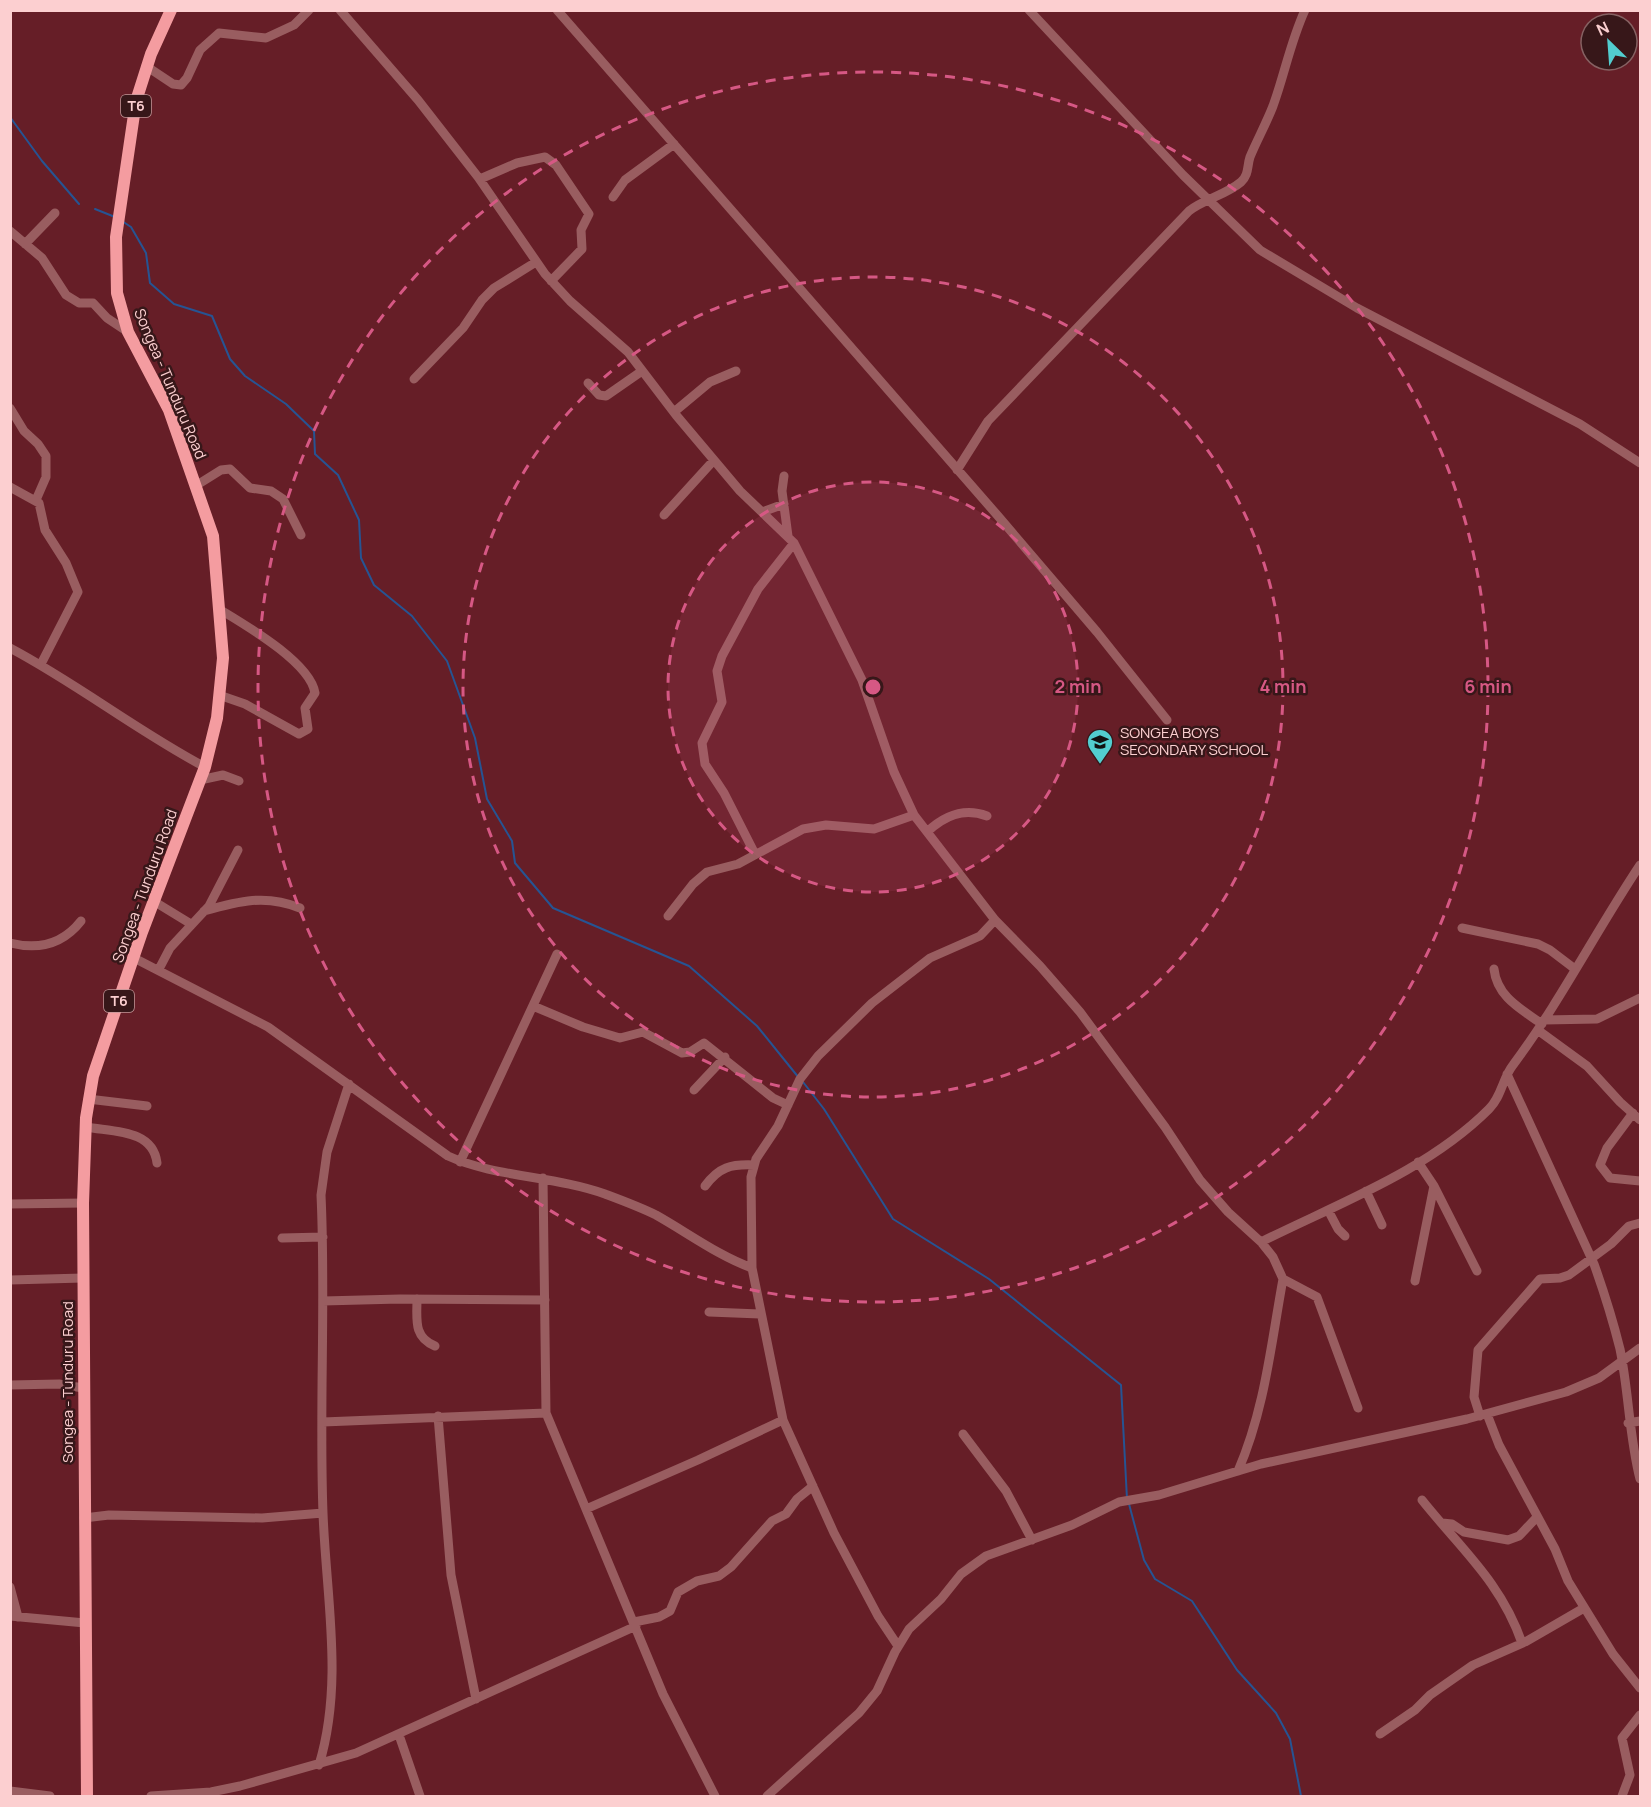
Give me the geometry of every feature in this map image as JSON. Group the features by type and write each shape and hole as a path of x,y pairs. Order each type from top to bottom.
{"highway":[{"name":"Songea - Tunduru Road","path":"87,1797 83,1203 88,1099 93,1076 134,958 205,767 219,695 223,658 213,536 169,410 128,332 117,293 116,237 136,101 146,66 171,10"}],"street":[{"path":"146,66 173,84 181,85 187,78 200,50 219,33 266,38 294,25 309,10"},
{"path":"340,10 418,100 480,179 551,281 570,301 628,352 714,460 791,540"},
{"path":"1029,10 1209,201 1260,250 1357,308 1580,424 1641,463"},
{"path":"957,470 988,421 1189,211 1198,204 1209,201 1240,183 1246,175 1249,160 1275,98 1290,44 1305,10"},
{"path":"561,12 1098,632 1167,720"},
{"path":"613,197 625,180 674,144"},
{"path":"480,179 538,157 551,159 566,179 590,214 581,230 582,249 551,281"},
{"path":"25,244 55,213"},
{"path":"10,231 42,258 66,295 79,303 93,303 107,318 128,332"},
{"path":"414,379 463,328 482,300 494,288 536,262"},
{"path":"588,383 599,395 606,396 642,371"},
{"path":"674,412 710,382 736,371"},
{"path":"10,408 24,431 39,444 46,456 45,477 36,500"},
{"path":"664,515 714,460"},
{"path":"197,485 221,470 230,469 250,488 271,491 282,499 302,535"},
{"path":"783,476 784,504 791,540 862,680 894,772 914,815 995,920 1040,966 1080,1012 1165,1127 1200,1180 1273,1257 1283,1279 1267,1380 1257,1420 1238,1470"},
{"path":"10,487 36,500 41,507 45,530 66,563 78,592 41,664"},
{"path":"762,512 784,504"},
{"path":"755,854 724,793 705,764 702,743 722,702 717,671 722,656 758,589 791,540"},
{"path":"219,609 291,660 306,675 315,693 305,708 308,729 299,734 245,704 219,695"},
{"path":"10,648 41,664 157,742 205,767"},
{"path":"200,780 223,775 239,781"},
{"path":"927,832 942,818 971,811 987,816"},
{"path":"668,916 693,884 707,872 738,864 803,829 826,825 874,829 914,815"},
{"path":"159,969 170,948 204,911 219,889 238,850"},
{"path":"1261,1242 1366,1191 1451,1143 1491,1108 1500,1096 1507,1074 1542,1025 1641,865"},
{"path":"204,911 237,901 268,899 300,909"},
{"path":"155,902 191,924"},
{"path":"898,1646 878,1616 834,1533 783,1420 752,1268 751,1192 754,1165 778,1126 800,1079 818,1056 872,1003 932,956 980,936 995,920"},
{"path":"10,943 25,946 49,944 72,932 81,921"},
{"path":"1462,928 1538,944 1575,969"},
{"path":"460,1162 557,954"},
{"path":"134,958 268,1027 350,1083 448,1156 460,1162 543,1178 603,1193 654,1214 731,1260 752,1268"},
{"path":"1494,969 1497,984 1504,996 1542,1025 1637,1116 1607,1148 1600,1166 1610,1178 1641,1181"},
{"path":"1542,1025 1597,1019 1641,998"},
{"path":"533,1006 583,1028 620,1038 643,1032 682,1053 690,1052 704,1043 725,1057 773,1098 788,1105"},
{"path":"694,1090 725,1057"},
{"path":"1507,1074 1591,1257 1609,1311 1622,1364 1628,1423 1641,1479"},
{"path":"319,1765 330,1720 333,1667 323,1513 321,1195 325,1164 350,1083"},
{"path":"88,1099 147,1106"},
{"path":"86,1127 142,1138 153,1147 157,1163"},
{"path":"1418,1162 1434,1186 1477,1271"},
{"path":"705,1186 713,1176 727,1166 754,1165"},
{"path":"543,1178 546,1413 663,1694 715,1797"},
{"path":"1415,1281 1434,1186"},
{"path":"1366,1191 1382,1226"},
{"path":"10,1204 83,1203"},
{"path":"1328,1210 1338,1229 1346,1236"},
{"path":"1641,1223 1629,1226 1611,1244 1565,1277 1543,1277 1535,1282 1478,1350 1474,1397 1584,1608 1613,1654 1641,1688"},
{"path":"282,1238 323,1237"},
{"path":"10,1280 83,1278"},
{"path":"1283,1279 1317,1297 1358,1408"},
{"path":"417,1299 418,1332 422,1338 435,1346"},
{"path":"323,1301 545,1300"},
{"path":"709,1312 760,1314"},
{"path":"767,1797 859,1713 877,1691 898,1646 917,1619 941,1599 972,1563 1119,1502 1136,1500 1238,1470 1484,1415 1566,1392 1622,1364 1641,1348"},
{"path":"10,1385 59,1384 83,1388"},
{"path":"322,1422 546,1413"},
{"path":"438,1416 451,1575 476,1699"},
{"path":"586,1509 783,1420"},
{"path":"1628,1423 1641,1422"},
{"path":"963,1434 1006,1491 1032,1540"},
{"path":"152,1797 211,1792 319,1765 399,1735 635,1624 666,1615 673,1607 678,1592 697,1581 719,1576 731,1567 772,1521 786,1514 797,1499 813,1486"},
{"path":"1422,1500 1496,1587 1512,1616 1522,1643"},
{"path":"84,1518 120,1515 262,1518 323,1513"},
{"path":"1442,1523 1452,1524 1464,1532 1508,1540 1519,1536 1537,1517"},
{"path":"10,1587 14,1616 85,1623"},
{"path":"1380,1734 1473,1665 1522,1643 1584,1608"},
{"path":"1622,1797 1630,1775 1622,1738 1641,1715"},
{"path":"399,1735 420,1797"},
{"path":"10,1791 50,1797"}],"waterway":[{"path":"10,117 42,161 79,204"},
{"path":"95,209 115,217"},
{"path":"122,221 131,227 146,253 150,283 174,304 212,316 230,359 245,376 286,404 314,431 315,454 338,475 359,520 361,558 374,585 412,616 447,661 475,738 487,799 512,841 515,863 553,908 689,966 757,1026 799,1078"},
{"path":"803,1082 824,1109 893,1219 989,1279 1121,1385 1127,1499"},
{"path":"1129,1504 1144,1560 1155,1579 1192,1601 1237,1670 1276,1713 1290,1739 1301,1796"}],"place":[{"name":"SONGEA BOYS SECONDARY SCHOOL","path":"1100,765"}]}
